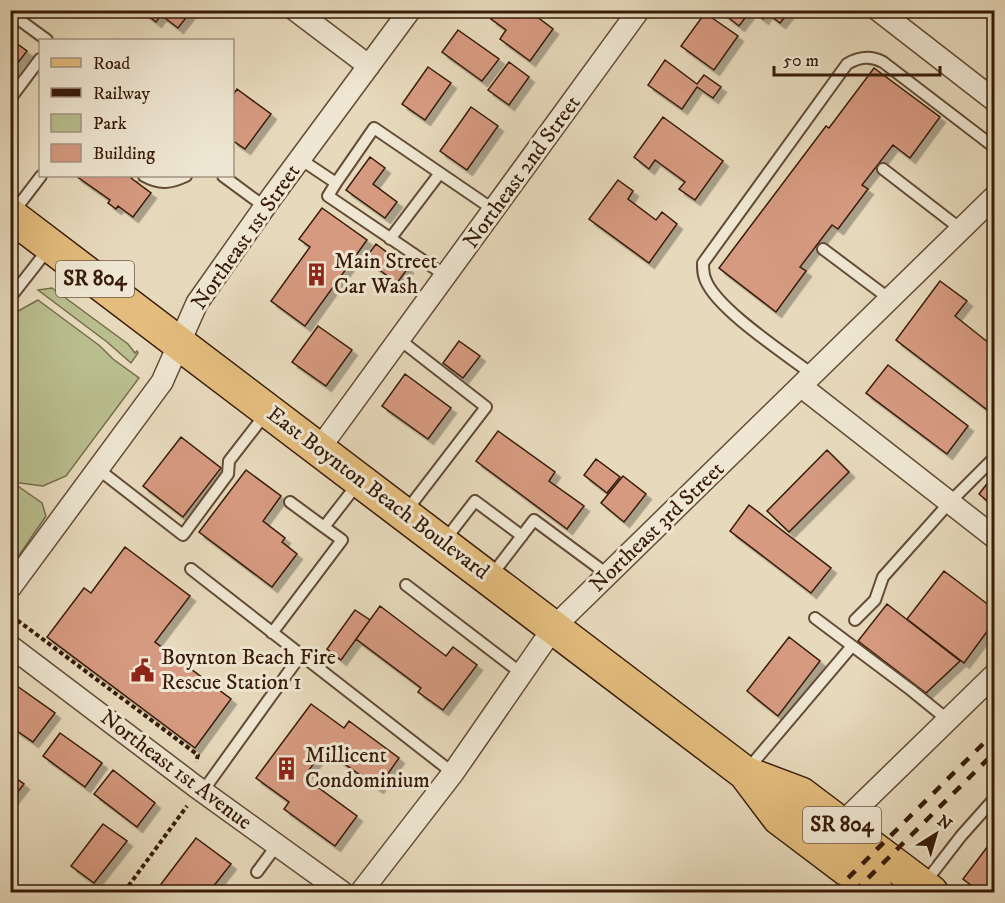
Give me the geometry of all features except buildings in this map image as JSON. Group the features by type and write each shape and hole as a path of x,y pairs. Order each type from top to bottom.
{"main road":[{"name":"East Boynton Beach Boulevard","path":"11,216 745,773 780,818 877,892"},
{"name":"East Boynton Beach Boulevard","path":"745,773 801,794 927,889"}],"street":[{"path":"295,10 369,66"},
{"name":"Northeast 1st Street","path":"10,588 162,382 198,303 265,207 410,10"},
{"name":"Northeast 2nd Street","path":"319,449 639,10"},
{"path":"878,10 994,100"},
{"name":"Northeast 3rd Street","path":"361,892 453,773 554,627 994,197"},
{"path":"808,381 994,537"},
{"name":"Northeast 1st Avenue","path":"10,646 342,892"},
{"path":"841,824 994,675"}],"lane":[{"path":"10,13 46,39"},
{"path":"808,381 762,336 727,308 706,283 703,273 704,263 847,64 866,57 883,62 994,147"},
{"path":"10,99 39,60"},
{"path":"446,276 328,196 374,128 494,210"},
{"path":"300,159 336,183"},
{"path":"883,170 962,230"},
{"path":"390,239 440,173"},
{"path":"11,216 40,177"},
{"path":"146,177 164,183 184,177"},
{"path":"224,177 265,207"},
{"path":"10,298 51,245"},
{"path":"823,249 891,300"},
{"path":"400,340 486,407 405,513"},
{"path":"98,469 183,535 228,474 229,461 269,410"},
{"path":"855,620 875,600 883,577 950,502 994,458"},
{"path":"324,527 360,480"},
{"path":"443,542 475,501 522,536"},
{"path":"272,633 342,540 290,502"},
{"path":"490,578 534,520 607,574"},
{"path":"191,569 453,773"},
{"path":"406,585 520,673"},
{"path":"815,618 948,720"},
{"path":"745,773 852,645"},
{"path":"203,791 300,656"},
{"path":"927,889 961,836 994,799"},
{"path":"257,872 277,845"}],"green space":[{"path":"52,288 128,344 135,353 137,351 131,363 38,290"},
{"path":"38,300 139,378 66,476 43,486 12,482 42,503 46,516 11,567 11,315"}],"railway":[{"path":"834,892 994,733"},
{"path":"854,892 994,753"}],"place":[{"name":"Main Street Car Wash","path":"316,274"},
{"name":"Boynton Beach Fire Rescue Station 1","path":"143,670"},
{"name":"Millicent Condominium","path":"287,768"}]}
